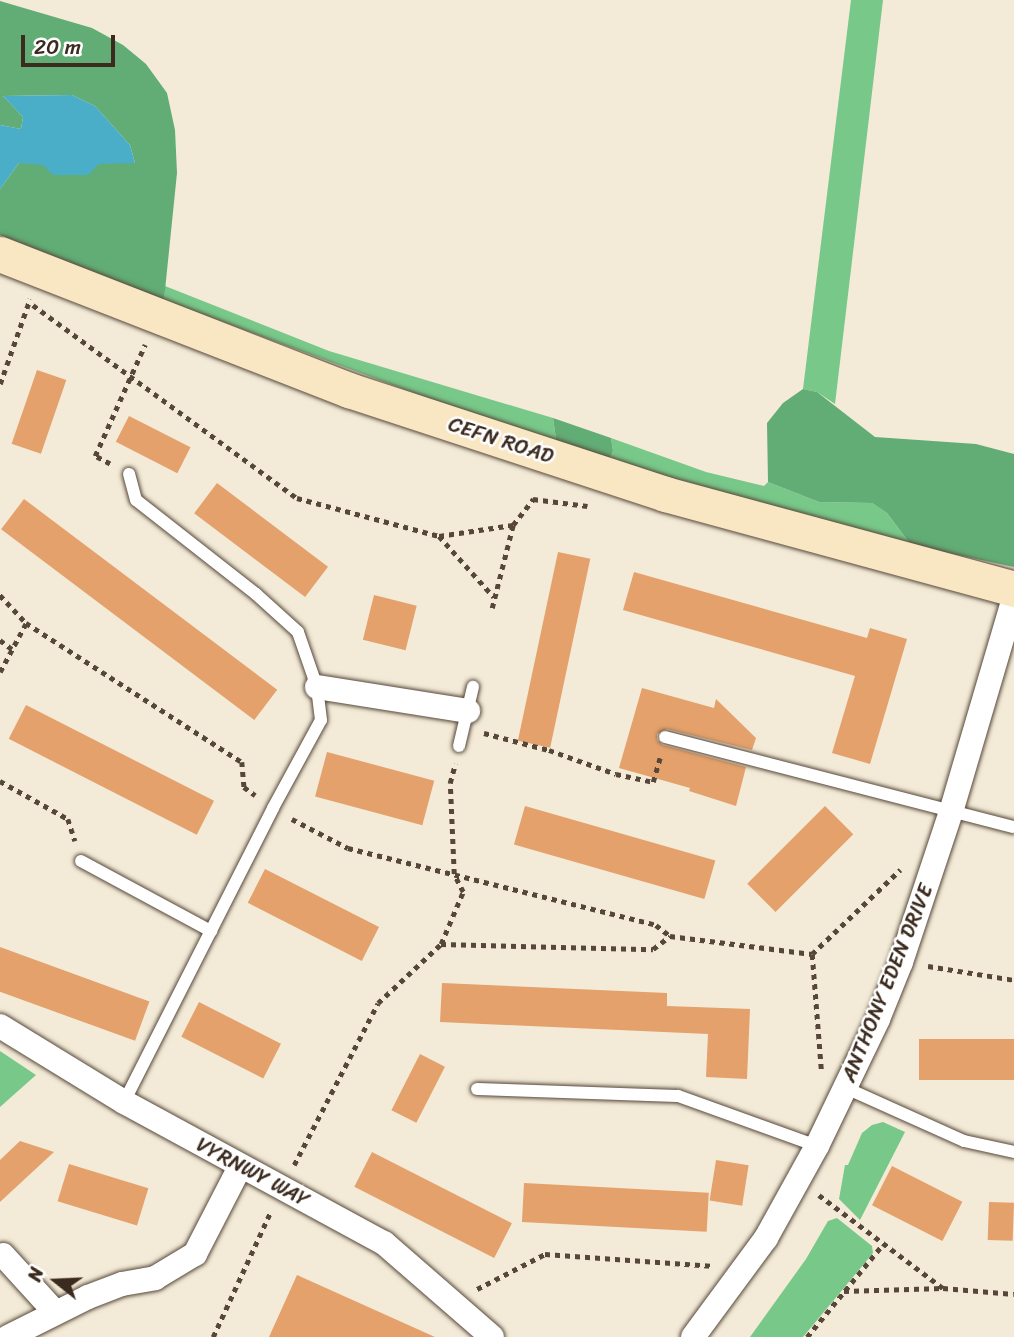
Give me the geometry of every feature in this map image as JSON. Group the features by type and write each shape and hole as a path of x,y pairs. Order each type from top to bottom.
{"street":[{"name":"CEFN ROAD","path":"0,254 35,286 159,316 349,390 666,494 1014,589"},
{"name":"ANTHONY EDEN DRIVE","path":"693,1337 746,1268 799,1180 846,1088 901,962 951,811 1014,598"},
{"path":"317,687 466,719"},
{"name":"VYRNWY WAY","path":"0,1026 124,1102 384,1243 492,1337"},
{"path":"8,1337 55,1312 122,1284 155,1278 195,1254 240,1167"},
{"path":"3,1255 55,1312"}],"lane":[{"path":"124,1102 273,808 321,720 317,687 298,632 256,594 136,500 129,474"},
{"path":"459,746 473,687"},
{"path":"665,737 1014,827"},
{"path":"81,861 211,931"},
{"path":"846,1088 964,1141 1014,1152"},
{"path":"477,1089 678,1096 817,1146"}],"path":[{"path":"0,384 35,286 132,375 297,498 439,536 513,524"},
{"path":"129,474 95,456 159,316"},
{"path":"492,608 513,524 533,499 597,507"},
{"path":"439,536 495,598"},
{"path":"0,595 26,623 242,762 244,787 273,808 348,848 656,925 670,936 812,954"},
{"path":"0,672 26,623"},
{"path":"0,640 12,649"},
{"path":"466,719 616,774 653,782 665,737"},
{"path":"213,1337 282,1187 377,1003 441,944 463,892 454,874 450,783 459,746"},
{"path":"0,781 68,819 81,861"},
{"path":"812,954 908,861"},
{"path":"441,944 653,949 670,936"},
{"path":"812,954 821,1070 846,1088"},
{"path":"901,962 1014,980"},
{"path":"799,1180 943,1288"},
{"path":"807,1337 883,1244"},
{"path":"451,1302 545,1254 746,1268"},
{"path":"845,1291 943,1288 1014,1294"}],"green space":[{"path":"851,0 883,0 835,404 817,392 803,389"},
{"path":"0,1 92,28 123,45 146,64 167,93 175,130 177,173 164,300 0,235 0,189 19,163 135,163 130,145 95,106 72,95 3,96 23,117 21,129 0,125"},
{"path":"165,286 329,351 553,418 557,446 164,300"},
{"path":"803,389 817,392 875,437 976,444 1014,454 1014,567 911,545 887,513 872,503 819,502 768,482 767,423 783,403"},
{"path":"553,418 611,438 613,451 609,460 557,446"},
{"path":"611,438 706,472 764,486 768,482 819,502 872,503 887,513 911,545 609,460 613,451"},
{"path":"0,1051 36,1075 0,1107"},
{"path":"883,1122 905,1132 860,1220 839,1199 845,1165 848,1165 862,1133 872,1125"},
{"path":"837,1218 872,1246 873,1253 803,1337 750,1337 806,1259 828,1221"}],"water":[{"path":"72,95 95,106 130,145 135,163 99,164 88,175 53,175 43,165 19,163 0,189 0,125 21,129 23,117 3,96"}],"building":[{"path":"37,370 66,380 41,454 12,444"},
{"path":"129,416 190,447 177,473 116,442"},
{"path":"217,483 328,567 305,597 194,513"},
{"path":"24,499 277,690 254,720 1,529"},
{"path":"558,552 590,559 550,748 518,741"},
{"path":"634,572 867,638 870,628 907,639 870,764 832,753 855,676 623,610"},
{"path":"374,595 417,606 406,650 363,640"},
{"path":"642,688 714,708 716,699 756,738 752,750 667,729 657,734 657,740 663,745 746,767 736,806 689,791 690,788 619,768"},
{"path":"26,705 214,801 197,835 9,739"},
{"path":"327,752 434,781 422,825 315,796"},
{"path":"525,806 715,861 704,899 514,844"},
{"path":"825,806 853,834 776,912 747,884"},
{"path":"265,869 379,927 362,961 248,903"},
{"path":"0,947 149,1001 135,1041 0,992"},
{"path":"442,983 667,993 667,1006 750,1009 747,1079 706,1077 708,1034 440,1022"},
{"path":"199,1002 281,1044 263,1079 181,1037"},
{"path":"919,1039 1014,1039 1014,1080 919,1080"},
{"path":"420,1054 445,1067 416,1123 391,1110"},
{"path":"20,1141 54,1152 0,1202 0,1160"},
{"path":"372,1152 512,1223 494,1258 354,1187"},
{"path":"716,1160 749,1165 742,1206 710,1200"},
{"path":"69,1164 148,1188 137,1226 58,1201"},
{"path":"892,1166 962,1202 942,1241 872,1205"},
{"path":"524,1183 709,1193 707,1232 522,1222"},
{"path":"989,1202 1014,1203 1013,1241 988,1240"},
{"path":"297,1275 435,1337 269,1337"}]}
